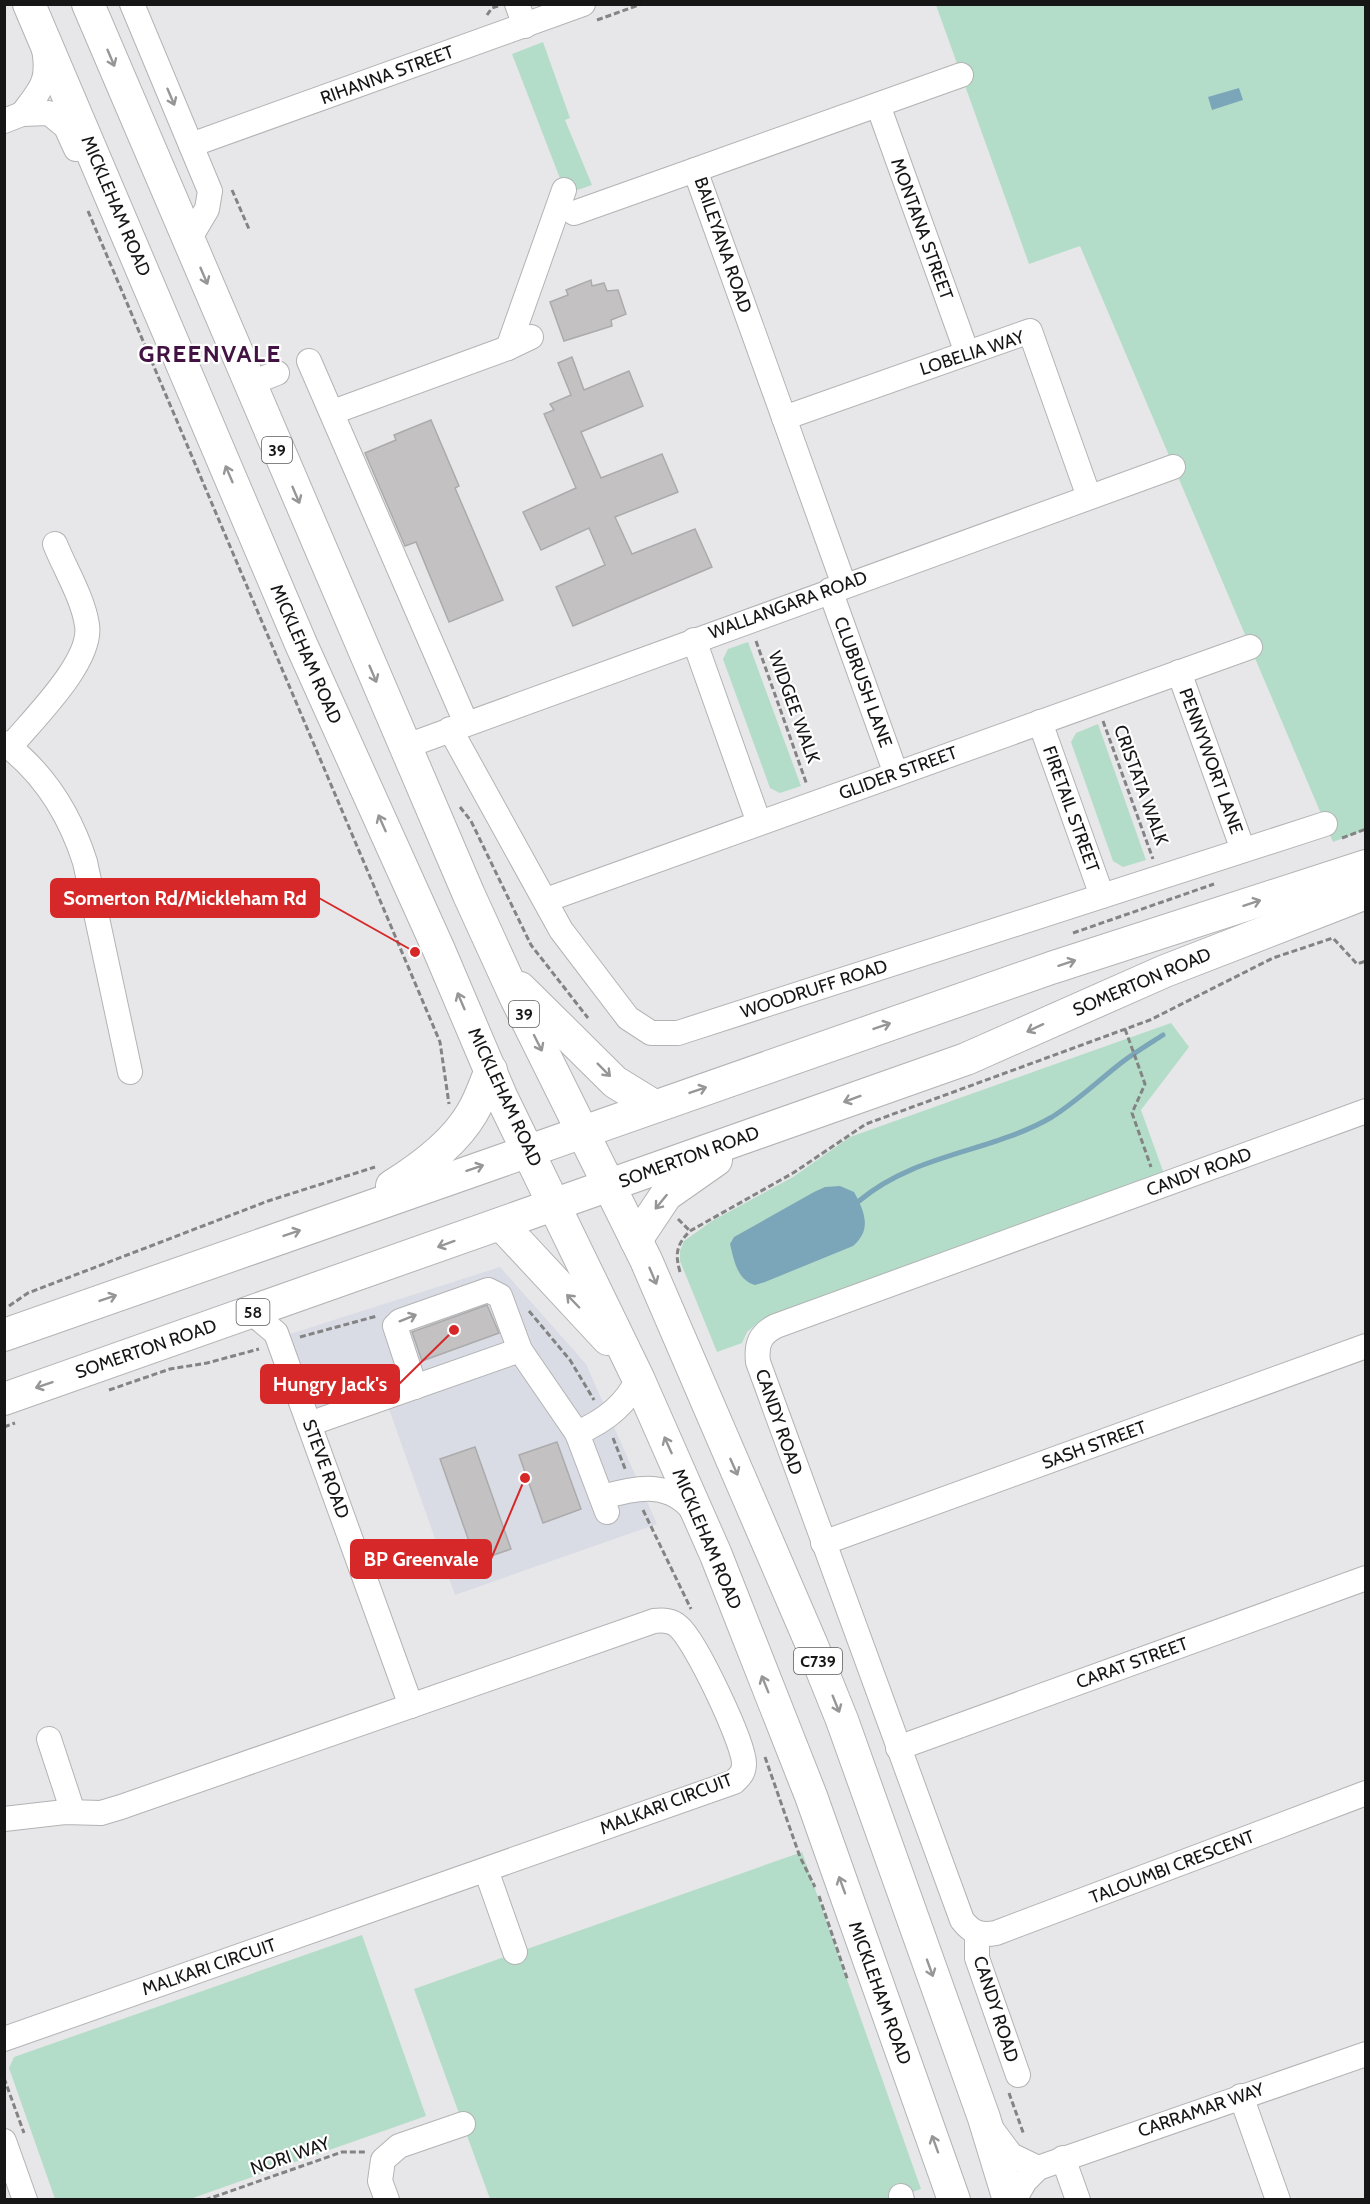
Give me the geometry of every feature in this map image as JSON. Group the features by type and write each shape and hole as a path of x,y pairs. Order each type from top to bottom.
{"main road":[{"name":"MICKLEHAM ROAD","path":"29,4 301,644 491,1070 638,1378 702,1522 811,1796 954,2199"},
{"name":"39","path":"92,7 188,241 263,378 404,747 503,970 610,1185"},
{"name":"SOMERTON ROAD","path":"4,1335 1051,968 1363,885"},
{"name":"SOMERTON ROAD","path":"10,1411 251,1312 966,1059 1363,885"},
{"path":"503,970 615,1082 654,1106"},
{"path":"351,1212 418,1170 454,1136 472,1113 491,1070"},
{"path":"636,1240 666,1195 759,1132"},
{"name":"C739","path":"610,1185 636,1240 842,1720 1012,2199"},
{"path":"501,1224 601,1329 638,1378"}],"street":[{"path":"132,4 208,183 210,197 207,209 188,241"},
{"name":"RIHANNA STREET","path":"191,145 521,15 583,4"},
{"path":"14,117 40,91 46,78 47,67 42,35"},
{"name":"BAILEYANA ROAD","path":"837,587 784,418 695,170 961,75"},
{"name":"MONTANA STREET","path":"878,105 967,353"},
{"path":"14,117 49,113 61,120 100,199 135,249"},
{"path":"574,213 695,170"},
{"path":"508,348 564,190"},
{"name":"LOBELIA WAY","path":"784,418 1030,331 1089,497"},
{"path":"333,412 508,348 531,337"},
{"name":"WOODRUFF ROAD","path":"309,361 333,412 458,726 561,930 628,1018 651,1033 678,1033 1243,850 1331,832"},
{"name":"WALLANGARA ROAD","path":"404,747 837,587 1173,467"},
{"path":"55,544 85,615 87,644 77,666 7,745 45,783 60,803 78,840 85,861 130,1072"},
{"name":"CLUBRUSH LANE","path":"837,587 896,774"},
{"path":"694,640 759,823"},
{"name":"GLIDER STREET","path":"546,900 1250,647"},
{"name":"PENNYWORT LANE","path":"1179,672 1243,850"},
{"name":"FIRETAIL STREET","path":"1041,722 1102,896"},
{"name":"CANDY ROAD","path":"1018,2075 976,1958 977,1933 962,1920 758,1362 757,1348 763,1335 776,1326 1365,1111"},
{"path":"416,1387 395,1326 400,1321 488,1290 500,1296 520,1350 577,1433 604,1505 644,1487 672,1492 687,1502 702,1522"},
{"path":"278,1338 278,1318 288,1300"},
{"path":"251,1312 278,1338"},
{"name":"STEVE ROAD","path":"278,1338 411,1706"},
{"name":"SASH STREET","path":"823,1543 1365,1346"},
{"path":"309,1424 520,1350"},
{"path":"577,1433 605,1418 624,1401 638,1378"},
{"name":"CARAT STREET","path":"898,1748 1365,1578"},
{"name":"MALKARI CIRCUIT","path":"4,1820 74,1812 100,1813 121,1808 654,1620 668,1620 679,1626 711,1678 741,1749 743,1773 734,1782 4,2039"},
{"path":"49,1738 74,1812"},
{"name":"TALOUMBI CRESCENT","path":"977,1933 996,1934 1365,1793"},
{"path":"486,1870 515,1952"},
{"name":"CARRAMAR WAY","path":"1012,2199 1038,2168 1365,2054"},
{"path":"1241,2096 1278,2199"},
{"path":"984,2118 1005,2151 1038,2168"},
{"path":"387,2199 380,2181 383,2160 399,2146 463,2124"},
{"path":"4,2141 25,2199"},
{"path":"1063,2158 1078,2199"}],"path":[{"path":"85,204 150,360"},
{"name":"WIDGEE WALK","path":"748,620 814,803"},
{"name":"CRISTATA WALK","path":"1096,702 1160,878"},
{"path":"457,805 471,821 531,945 592,1024"},
{"path":"1331,832 1365,829"},
{"path":"1070,934 1220,881"},
{"path":"1125,1029 1145,1089 1132,1113 1156,1188"},
{"path":"442,1113 448,1103"},
{"path":"4,1309 28,1293 257,1205 384,1165"},
{"path":"104,1392 170,1368 207,1363 278,1338 381,1315"},
{"path":"4,1427 10,1411"},
{"name":"NORI WAY","path":"205,2199 342,2152 361,2150 383,2160"}],"shaded area":[{"path":"500,1267 586,1364 657,1524 455,1595 389,1409 323,1431 290,1334"}],"green space":[{"path":"936,5 1365,5 1365,830 1333,842 1080,246 1029,264"},
{"path":"543,42 570,118 565,120 592,185 566,194 512,54"},
{"path":"748,642 801,786 780,793 770,788 723,659 728,649"},
{"path":"1098,724 1146,860 1123,867 1113,861 1071,742 1076,733"},
{"path":"1171,1023 1189,1047 1141,1110 1164,1174 760,1321 747,1332 742,1343 717,1352 680,1261 680,1251 684,1241 712,1221 793,1177 850,1137"},
{"path":"802,1852 921,2189 890,2200 490,2199 414,1989"},
{"path":"362,1935 426,2116 190,2199 55,2199 9,2068 14,2057"}],"water":[{"path":"1239,88 1243,100 1212,110 1208,97"},
{"path":"840,1186 854,1192 864,1214 863,1234 853,1246 765,1282 755,1285 744,1279 737,1269 730,1244 734,1237 814,1192 825,1187"}],"building":[{"path":"591,280 592,286 604,283 607,291 618,290 626,314 611,320 612,326 564,341 550,302 568,295 566,290"},
{"path":"572,357 584,390 629,371 643,406 581,432 601,478 662,454 678,492 615,517 632,554 695,529 712,567 573,626 556,587 605,565 589,528 541,550 523,512 576,488 544,414 554,410 550,404 571,395 558,363"},
{"path":"431,420 459,486 455,488 503,600 449,622 416,542 405,546 365,453 396,440 394,435"},
{"path":"487,1305 499,1333 422,1361 412,1332"},
{"path":"557,1442 581,1509 543,1523 519,1455"},
{"path":"475,1447 511,1549 476,1561 440,1459"}],"waterway":[{"path":"859,1201 881,1185 904,1173 1004,1139 1052,1117 1126,1059 1163,1035"}],"place":[{"name":"Somerton Rd/Mickleham Rd","path":"415,952"},
{"name":"Hungry Jack's","path":"454,1330"},
{"name":"BP Greenvale","path":"525,1478"}],"district":[{"name":"GREENVALE","path":"210,353"}]}
